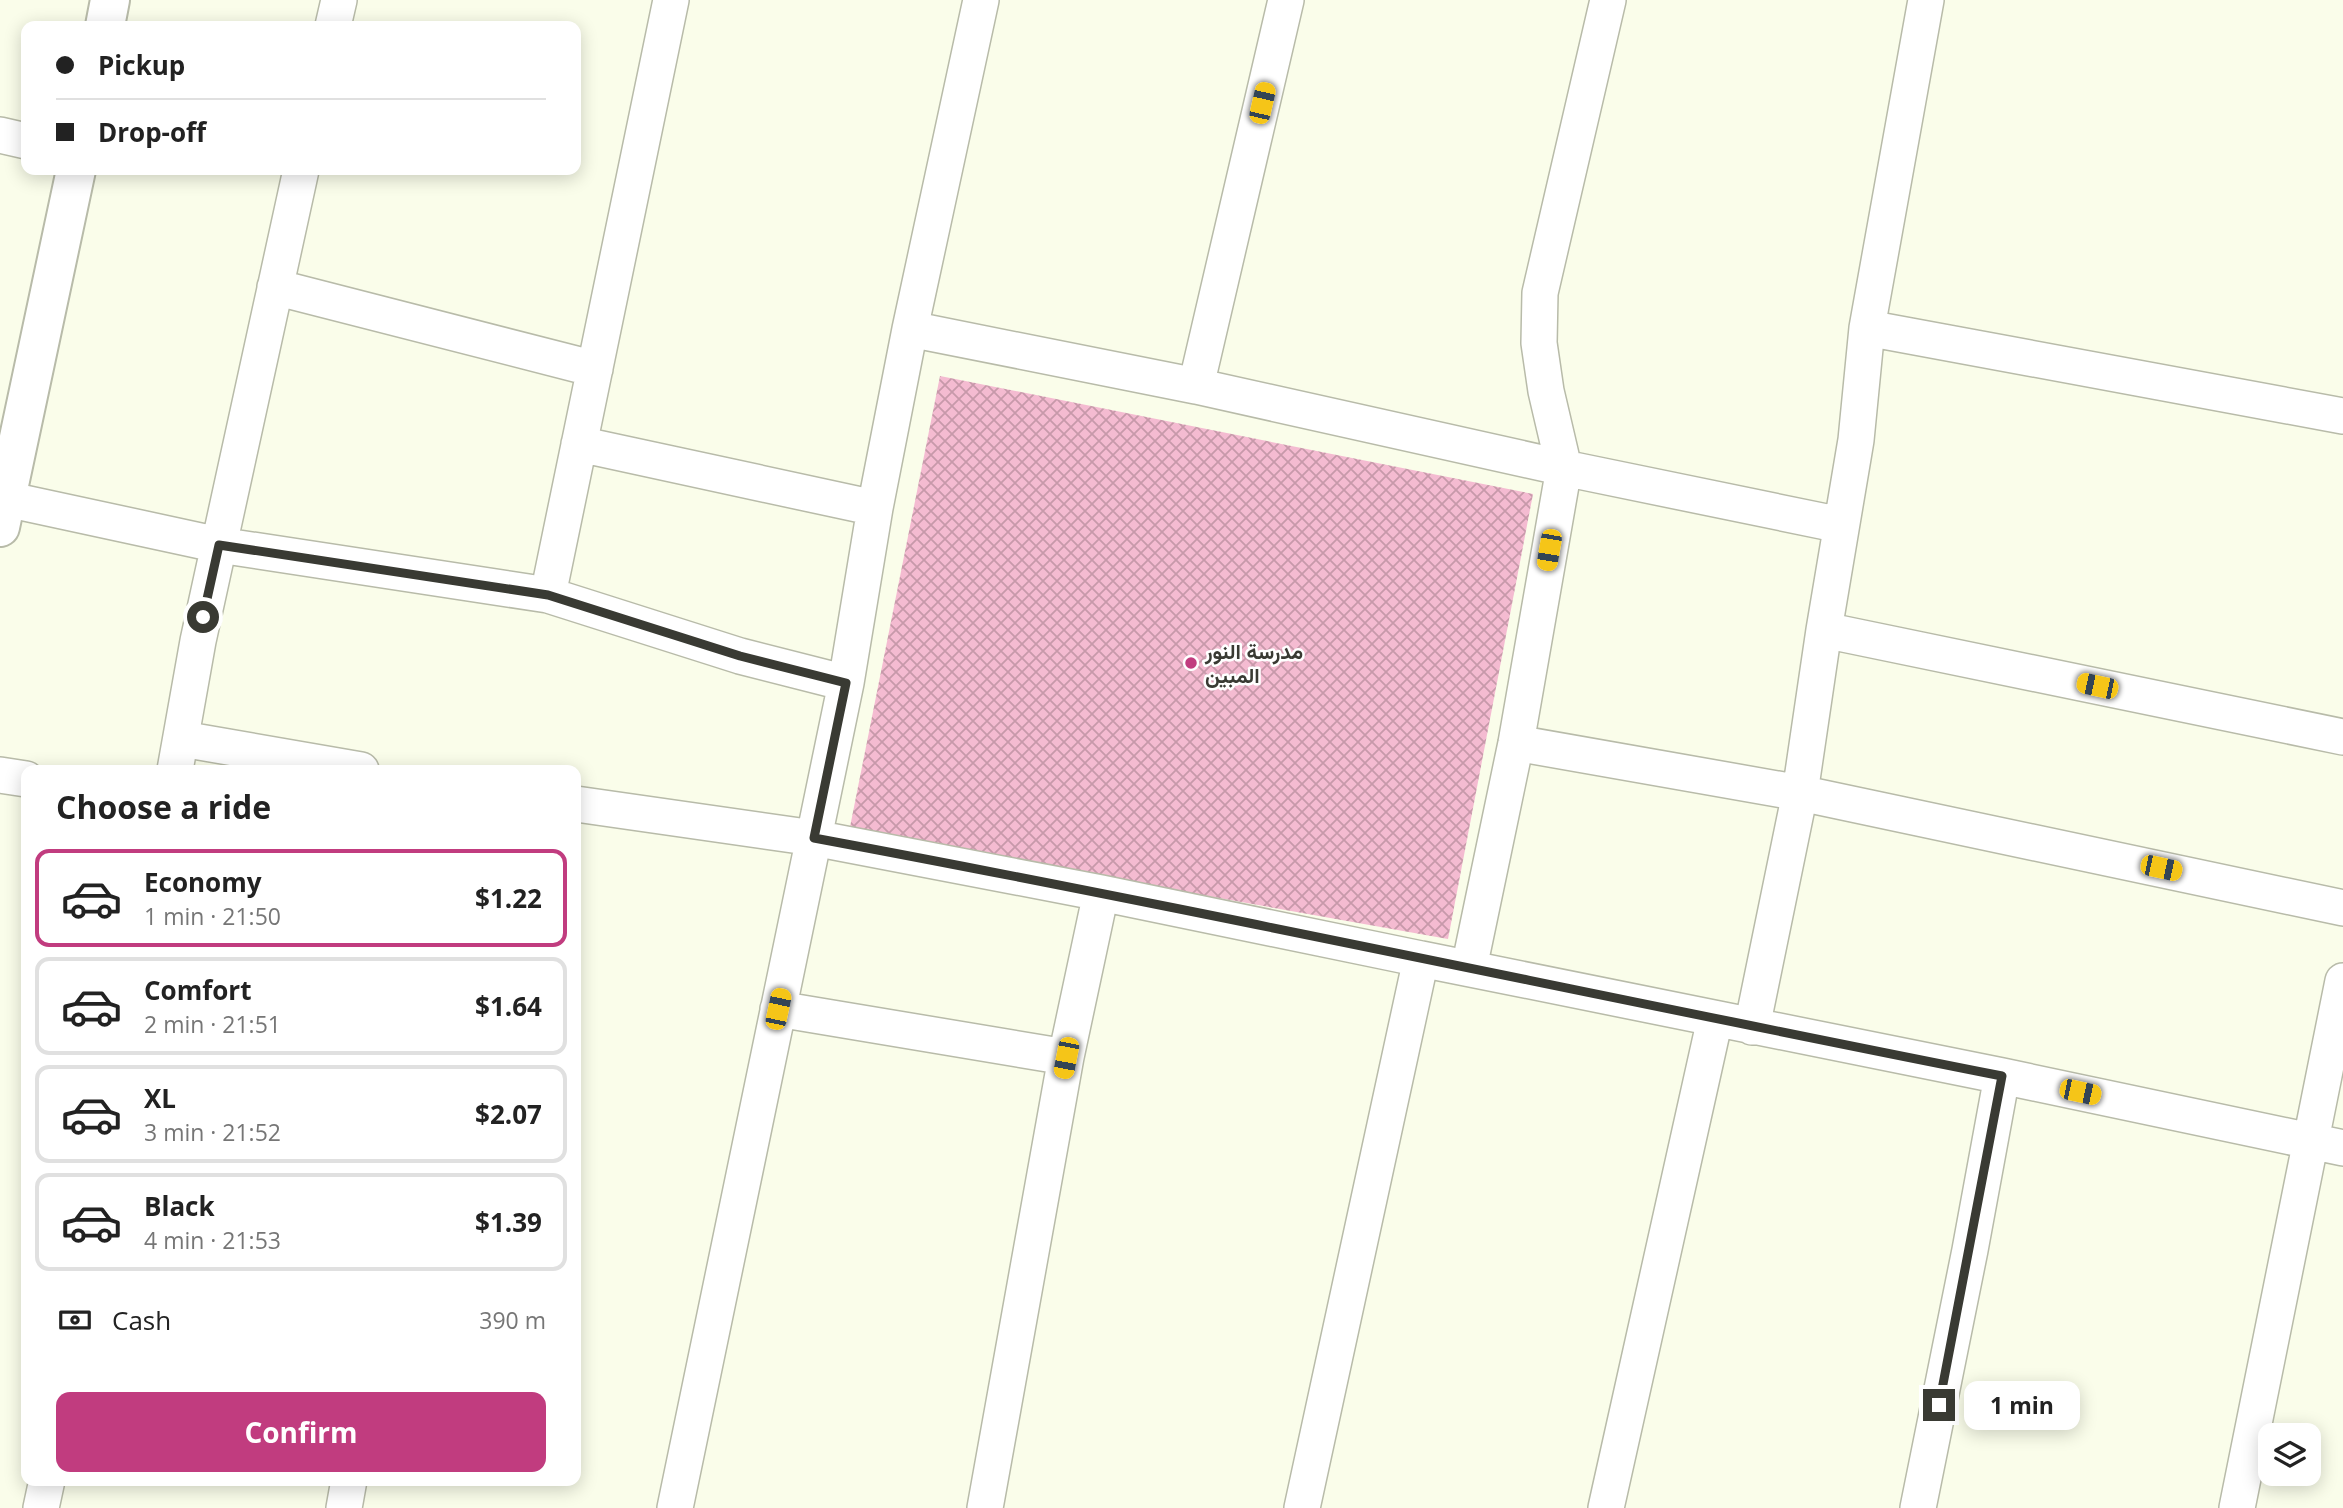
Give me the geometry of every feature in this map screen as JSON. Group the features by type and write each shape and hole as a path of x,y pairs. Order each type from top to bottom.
{"street":[{"path":"106,21 110,0"},
{"path":"334,21 339,0"},
{"path":"548,595 671,0"},
{"path":"675,1508 846,683 875,508 910,329 981,0"},
{"path":"1196,386 1286,0"},
{"path":"1469,968 1516,743 1564,468 1544,379 1539,343 1540,293 1608,0"},
{"path":"1752,1027 1800,793 1856,440 1867,328 1926,0"},
{"path":"0,135 21,140"},
{"path":"75,175 3,513 548,595 740,656 846,683"},
{"path":"300,175 198,641 178,755 300,765"},
{"path":"275,287 595,369"},
{"path":"1867,328 2343,416"},
{"path":"910,329 1196,386 1564,468 1841,525"},
{"path":"579,444 875,508"},
{"path":"1824,630 2343,737"},
{"path":"1516,743 1800,793 2343,908"},
{"path":"0,775 21,778"},
{"path":"581,805 814,838 1101,893 2327,1144"},
{"path":"985,1508 1066,1058 1101,893"},
{"path":"1303,1508 1421,959"},
{"path":"2236,1508 2327,1144 2343,981"},
{"path":"778,1009 1066,1058"},
{"path":"1606,1508 1715,1019"},
{"path":"1918,1508 2002,1076"},
{"path":"41,1508 46,1486"},
{"path":"344,1508 348,1486"}],"building":[{"name":"مدرسة النور المبين","path":"940,376 1533,494 1448,939 849,832"}],"place":[{"name":"مدرسة النور المبين","path":"1191,663"}],"route":[{"path":"203,617 219,545 548,595 740,656 846,683 814,838 1101,893 2002,1076 1939,1405"}]}
